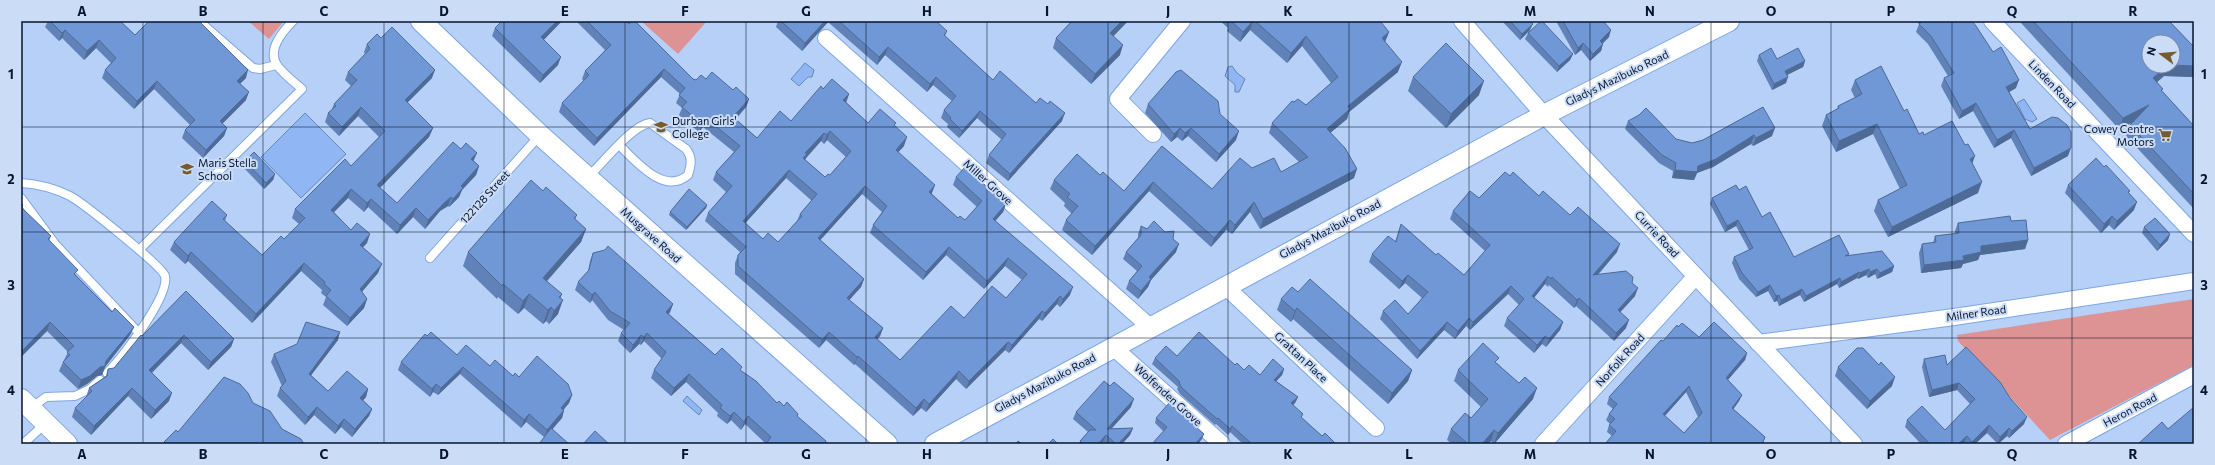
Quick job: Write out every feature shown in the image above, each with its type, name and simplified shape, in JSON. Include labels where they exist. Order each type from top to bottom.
[{"type":"street","name":"Musgrave Road","points":[[421,21],[540,136],[887,444]]},
{"type":"street","points":[[1153,134],[1118,99],[1182,21]]},
{"type":"street","name":"Currie Road","points":[[1462,21],[1544,115],[1854,444]]},
{"type":"street","name":"Gladys Mazibuko Road","points":[[936,444],[1225,286],[1544,115],[1729,21]]},
{"type":"street","name":"Linden Road","points":[[1992,21],[2194,234]]},
{"type":"street","name":"Miller Grove","points":[[826,38],[1150,327]]},
{"type":"street","name":"Norfolk Road","points":[[1543,444],[1696,276]]},
{"type":"street","name":"Milner Road","points":[[1758,343],[1954,317],[2194,281]]},
{"type":"street","name":"Grattan Place","points":[[1225,286],[1376,428]]},
{"type":"street","name":"Wolfenden Grove","points":[[1113,347],[1222,444]]},
{"type":"street","name":"Heron Road","points":[[2066,444],[2194,375]]},
{"type":"street","points":[[26,404],[67,444]]},
{"type":"lane","points":[[199,21],[253,68],[260,69],[276,65]]},
{"type":"lane","points":[[139,250],[302,89],[276,65],[275,51],[277,40],[293,21]]},
{"type":"lane","points":[[587,177],[619,145],[643,124],[650,123],[686,148],[692,161],[688,175],[676,182],[668,182],[659,179],[619,145]]},
{"type":"lane","name":"122128 Street","points":[[430,258],[540,136]]},
{"type":"lane","points":[[21,183],[42,185],[71,196],[139,250],[161,269],[165,276],[164,287],[139,332],[123,357],[107,374]]},
{"type":"lane","points":[[21,198],[55,244],[139,332]]},
{"type":"lane","points":[[26,404],[46,397],[75,396],[90,389],[100,380]]},
{"type":"lane","points":[[23,444],[46,423]]},
{"type":"shaded area","points":[[248,21],[284,21],[269,39]]},
{"type":"shaded area","points":[[641,21],[707,21],[678,54]]},
{"type":"shaded area","points":[[2194,299],[2194,365],[2050,440],[1958,341],[1957,335]]},
{"type":"water","points":[[805,63],[814,70],[812,77],[808,77],[799,86],[791,79]]},
{"type":"water","points":[[1232,66],[1237,73],[1245,79],[1239,92],[1235,92],[1235,85],[1225,76],[1228,67]]},
{"type":"water","points":[[2024,99],[2037,119],[2032,122],[2025,119],[2017,103]]},
{"type":"water","points":[[305,113],[346,154],[301,198],[261,157]]},
{"type":"water","points":[[687,396],[702,410],[699,415],[683,401]]},
{"type":"building","points":[[50,21],[120,21],[135,35],[149,21],[199,21],[248,70],[237,81],[249,92],[220,121],[227,128],[206,150],[185,130],[195,120],[157,81],[137,101],[105,70],[116,58],[99,40],[87,51],[65,30],[62,33]]},
{"type":"building","points":[[502,21],[557,21],[541,37],[561,57],[543,75],[495,28]]},
{"type":"building","points":[[587,21],[627,21],[629,24],[631,21],[635,21],[693,79],[696,80],[701,75],[706,79],[712,72],[733,90],[736,87],[749,99],[733,117],[757,138],[780,111],[791,121],[821,86],[823,89],[832,79],[849,94],[843,100],[868,123],[880,109],[896,123],[894,125],[907,137],[896,150],[935,185],[929,192],[958,218],[960,216],[965,220],[982,201],[956,177],[965,167],[1006,204],[993,219],[1073,287],[1063,299],[1060,296],[1045,313],[1042,311],[1012,345],[1008,342],[969,381],[959,371],[929,404],[924,399],[916,408],[829,332],[822,340],[738,266],[738,255],[746,247],[708,213],[732,186],[716,172],[740,146],[706,118],[702,124],[682,107],[687,102],[679,95],[685,88],[664,69],[597,138],[562,103],[589,75],[585,71],[611,45]],"holes":[[[830,131],[851,151],[830,175],[828,174],[825,177],[803,158],[807,154],[805,153],[824,133],[827,135]],[[789,170],[817,194],[800,214],[802,216],[778,242],[768,233],[763,239],[743,221]],[[865,186],[887,206],[873,225],[926,272],[949,247],[987,281],[1008,258],[1027,274],[1006,298],[992,286],[964,318],[951,306],[900,360],[875,337],[883,328],[847,298],[864,279],[818,238]]]},
{"type":"building","points":[[781,21],[825,21],[805,43]]},
{"type":"building","points":[[839,21],[936,21],[947,31],[944,35],[993,80],[1000,71],[1036,103],[1040,98],[1048,104],[1050,101],[1065,113],[1010,174],[989,155],[1006,134],[980,111],[962,131],[950,119],[951,118],[944,110],[956,96],[936,77],[930,84],[888,47],[879,57]]},
{"type":"building","points":[[1072,21],[1122,21],[1110,33],[1123,45],[1095,74],[1056,38]]},
{"type":"building","points":[[1231,21],[1253,21],[1243,32]]},
{"type":"building","points":[[1255,21],[1380,21],[1389,32],[1382,38],[1402,62],[1348,106],[1350,109],[1327,129],[1345,148],[1357,169],[1263,219],[1254,202],[1235,225],[1230,220],[1214,238],[1153,182],[1095,246],[1066,220],[1078,206],[1067,197],[1070,194],[1054,180],[1077,154],[1100,175],[1103,172],[1124,191],[1162,146],[1212,189],[1240,158],[1252,168],[1274,158],[1281,172],[1308,157],[1272,123],[1292,101],[1294,102],[1298,99],[1306,105],[1338,77],[1306,36],[1291,53]]},
{"type":"building","points":[[1510,21],[1530,21],[1533,24],[1522,34]]},
{"type":"building","points":[[1541,21],[1573,54],[1559,66],[1528,33]]},
{"type":"building","points":[[1563,21],[1603,21],[1611,30],[1600,41],[1603,44],[1593,54],[1583,43],[1578,48]]},
{"type":"building","points":[[1923,21],[1972,21],[1993,52],[2001,47],[2019,80],[2006,87],[2030,129],[2052,117],[2058,118],[2067,125],[2071,132],[2071,148],[2034,168],[2014,130],[1997,140],[1976,103],[1962,111],[1944,78],[1954,73],[1931,36],[1919,24]]},
{"type":"building","points":[[2033,21],[2169,21],[2194,47],[2194,66],[2181,65],[2181,34],[2141,34],[2141,74],[2158,74],[2153,78],[2163,89],[2161,90],[2194,126],[2194,194],[2130,125],[2149,105],[2123,118]]},
{"type":"building","points":[[392,27],[435,70],[405,100],[433,128],[377,185],[397,203],[453,142],[461,149],[466,143],[477,153],[471,159],[479,166],[461,186],[463,188],[453,199],[451,197],[428,220],[416,208],[400,225],[371,199],[367,203],[351,189],[331,210],[351,230],[357,223],[370,234],[360,245],[382,264],[360,289],[367,299],[350,318],[326,296],[331,290],[324,284],[325,282],[304,263],[256,314],[191,252],[188,256],[174,242],[212,201],[227,215],[223,219],[262,255],[281,236],[284,239],[305,218],[295,209],[345,159],[351,166],[385,131],[361,107],[342,127],[328,113],[336,106],[334,104],[357,80],[348,72],[370,49],[367,44],[377,34],[381,38]]},
{"type":"building","points":[[1446,43],[1484,81],[1451,114],[1413,77]]},
{"type":"building","points":[[1771,48],[1777,59],[1798,48],[1805,61],[1785,71],[1788,77],[1774,84],[1759,55]]},
{"type":"building","points":[[1881,66],[1904,111],[1907,109],[1919,134],[1923,132],[1924,135],[1952,121],[1965,145],[1968,144],[1975,156],[1970,159],[1982,182],[1892,227],[1878,200],[1907,185],[1877,124],[1839,141],[1826,115],[1839,108],[1838,106],[1862,94],[1855,80]]},
{"type":"building","points":[[1181,70],[1218,101],[1220,114],[1239,131],[1219,154],[1191,128],[1185,133],[1180,128],[1174,134],[1148,104],[1176,72]]},
{"type":"building","points":[[1763,107],[1775,128],[1756,138],[1754,135],[1716,159],[1698,166],[1697,172],[1675,170],[1676,163],[1662,155],[1628,121],[1639,115],[1646,108],[1676,139],[1692,143],[1703,140]]},
{"type":"building","points":[[254,152],[275,174],[266,183],[245,161]]},
{"type":"building","points":[[2096,158],[2104,167],[2106,165],[2130,191],[2128,192],[2137,202],[2117,221],[2112,216],[2104,224],[2068,185]]},
{"type":"building","points":[[1505,172],[1510,176],[1513,172],[1539,196],[1543,191],[1570,215],[1578,207],[1620,244],[1593,275],[1626,271],[1633,277],[1632,283],[1638,288],[1618,310],[1629,320],[1616,333],[1579,298],[1577,300],[1552,277],[1551,279],[1548,276],[1532,296],[1563,322],[1549,339],[1545,336],[1537,345],[1507,318],[1524,299],[1511,286],[1473,322],[1469,318],[1458,331],[1447,322],[1420,351],[1383,311],[1395,300],[1408,314],[1428,292],[1408,275],[1402,281],[1372,254],[1388,236],[1396,242],[1401,224],[1436,255],[1438,253],[1464,275],[1490,245],[1453,211],[1470,191],[1479,198]]},
{"type":"building","points":[[531,180],[543,191],[546,187],[577,215],[574,218],[586,229],[543,278],[562,294],[559,297],[563,300],[554,311],[551,307],[548,310],[529,294],[523,301],[503,284],[502,286],[468,252]]},
{"type":"building","points":[[1736,185],[1739,190],[1746,186],[1762,217],[1770,212],[1794,257],[1839,235],[1849,254],[1845,256],[1882,251],[1894,266],[1880,273],[1877,269],[1870,272],[1869,269],[1860,273],[1859,272],[1841,282],[1840,278],[1806,296],[1802,289],[1781,300],[1779,295],[1776,296],[1770,285],[1758,292],[1742,273],[1734,257],[1753,248],[1738,220],[1727,226],[1712,198]]},
{"type":"building","points":[[689,189],[707,205],[687,227],[670,212]]},
{"type":"building","points":[[21,207],[51,236],[48,239],[78,270],[74,274],[112,312],[115,308],[134,327],[106,361],[105,366],[100,367],[90,376],[81,380],[63,362],[70,355],[67,352],[74,346],[50,322],[21,352]]},
{"type":"building","points":[[2010,216],[2011,221],[2026,220],[2028,240],[1981,246],[1981,252],[1963,256],[1964,260],[1924,265],[1922,244],[1936,242],[1935,236],[1959,233],[1958,223]]},
{"type":"building","points":[[2155,218],[2170,234],[2160,245],[2144,227]]},
{"type":"building","points":[[1154,221],[1165,232],[1174,231],[1173,239],[1179,244],[1149,277],[1151,279],[1141,291],[1129,281],[1142,266],[1126,252],[1141,235],[1141,226],[1147,229]]},
{"type":"building","points":[[608,246],[673,304],[666,312],[715,355],[722,348],[742,367],[740,370],[756,381],[777,403],[779,401],[784,406],[787,402],[798,414],[797,416],[826,441],[826,444],[766,444],[771,437],[748,416],[744,422],[734,412],[730,416],[720,408],[722,405],[689,374],[674,388],[654,370],[666,352],[647,333],[644,337],[641,335],[633,345],[621,333],[630,323],[610,311],[595,292],[592,295],[578,282],[589,270],[593,253],[605,250]]},
{"type":"building","points":[[1310,279],[1412,370],[1392,393],[1297,308],[1295,311],[1281,299],[1292,287],[1298,292]]},
{"type":"building","points":[[186,291],[234,339],[211,362],[184,335],[149,370],[172,393],[155,410],[132,388],[94,426],[75,408],[92,391],[89,388],[107,376],[108,369],[114,368],[141,335],[142,336]]},
{"type":"building","points":[[306,322],[340,332],[309,374],[328,391],[347,371],[368,389],[360,398],[372,409],[355,429],[344,419],[338,426],[317,407],[308,417],[280,388],[286,381],[274,354],[297,344]]},
{"type":"building","points":[[1714,322],[1747,353],[1726,378],[1742,395],[1732,408],[1765,437],[1762,444],[1605,444],[1616,431],[1609,425],[1615,419],[1609,414],[1617,404],[1609,397],[1661,340],[1663,341],[1677,325],[1678,327],[1682,323],[1699,337]],"holes":[[[1689,386],[1702,413],[1684,433],[1663,414]]]},
{"type":"building","points":[[431,332],[457,355],[466,345],[490,366],[495,360],[513,376],[515,373],[519,377],[537,356],[568,384],[572,395],[561,408],[564,410],[547,430],[529,414],[524,420],[463,367],[441,388],[436,384],[432,389],[401,362],[425,334],[427,336]]},
{"type":"building","points":[[1199,332],[1235,365],[1237,363],[1244,370],[1249,365],[1260,375],[1273,359],[1284,369],[1274,380],[1298,397],[1291,403],[1303,414],[1301,417],[1322,436],[1325,433],[1336,444],[1252,444],[1232,426],[1230,429],[1218,418],[1217,419],[1182,388],[1179,383],[1180,382],[1155,358],[1166,346],[1177,356]]},
{"type":"building","points":[[1483,343],[1499,358],[1495,362],[1519,383],[1525,377],[1537,388],[1498,433],[1494,430],[1482,444],[1468,444],[1451,429],[1465,413],[1471,418],[1488,399],[1458,370]]},
{"type":"building","points":[[1966,347],[2000,382],[2010,398],[2027,417],[2012,431],[2009,428],[2000,437],[1989,425],[1972,442],[1967,436],[1958,444],[1930,444],[1907,420],[1922,406],[1945,430],[1975,399],[1959,383],[1932,390],[1924,359],[1945,355],[1947,365]]},
{"type":"building","points":[[1857,348],[1863,348],[1879,365],[1881,362],[1895,377],[1870,401],[1838,367]]},
{"type":"building","points":[[224,377],[240,384],[248,393],[253,403],[270,411],[282,429],[301,439],[304,444],[166,444],[164,442],[176,430],[178,432]]},
{"type":"building","points":[[1104,381],[1110,386],[1114,382],[1134,399],[1107,429],[1133,428],[1118,444],[1106,435],[1098,444],[1083,444],[1080,441],[1090,430],[1096,430],[1076,412]]},
{"type":"building","points":[[1169,403],[1204,434],[1195,444],[1152,444],[1167,427],[1156,418]]},
{"type":"building","points":[[2194,407],[2194,444],[2138,444],[2162,422],[2168,429]]},
{"type":"building","points":[[551,428],[569,444],[539,444]]},
{"type":"building","points":[[595,431],[609,444],[583,444]]},
{"type":"building","points":[[1053,439],[1058,444],[1048,444]]},
{"type":"place","name":"Durban Girls' College","points":[[661,127]]},
{"type":"place","name":"Cowey Centre Motors","points":[[2165,135]]},
{"type":"place","name":"Maris Stella School","points":[[187,169]]}]
